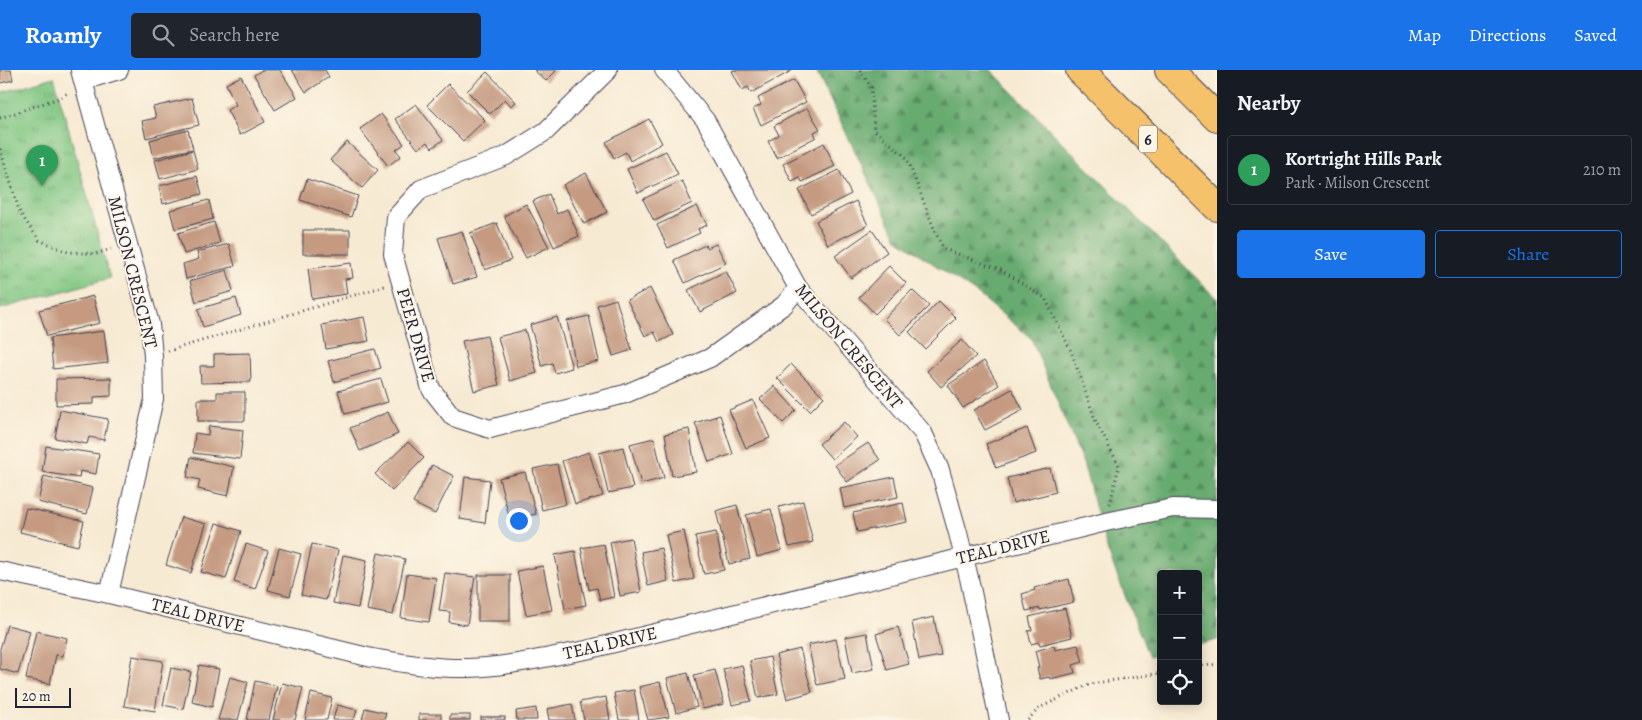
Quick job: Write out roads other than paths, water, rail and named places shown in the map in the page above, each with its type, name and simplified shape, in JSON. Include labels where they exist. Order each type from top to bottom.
[{"type":"highway","name":"6","points":[[1080,70],[1217,207]]},
{"type":"highway","points":[[1169,70],[1217,118]]},
{"type":"street","points":[[81,75],[119,70]]},
{"type":"street","name":"PEER DRIVE","points":[[608,70],[546,131],[506,156],[421,189],[396,217],[392,254],[431,389],[453,418],[490,429],[625,394],[710,358],[784,305],[798,288]]},
{"type":"street","name":"MILSON CRESCENT","points":[[664,70],[706,121],[798,288],[923,433],[940,470],[964,556],[999,720]]},
{"type":"street","name":"MILSON CRESCENT","points":[[81,75],[150,324],[153,356],[154,399],[109,594]]},
{"type":"street","name":"TEAL DRIVE","points":[[0,571],[109,594],[372,658],[414,665],[468,668],[520,663],[586,650],[1106,522],[1172,508],[1217,509]]},
{"type":"place","name":"Kortright Hills Park","points":[[42,186]]}]
